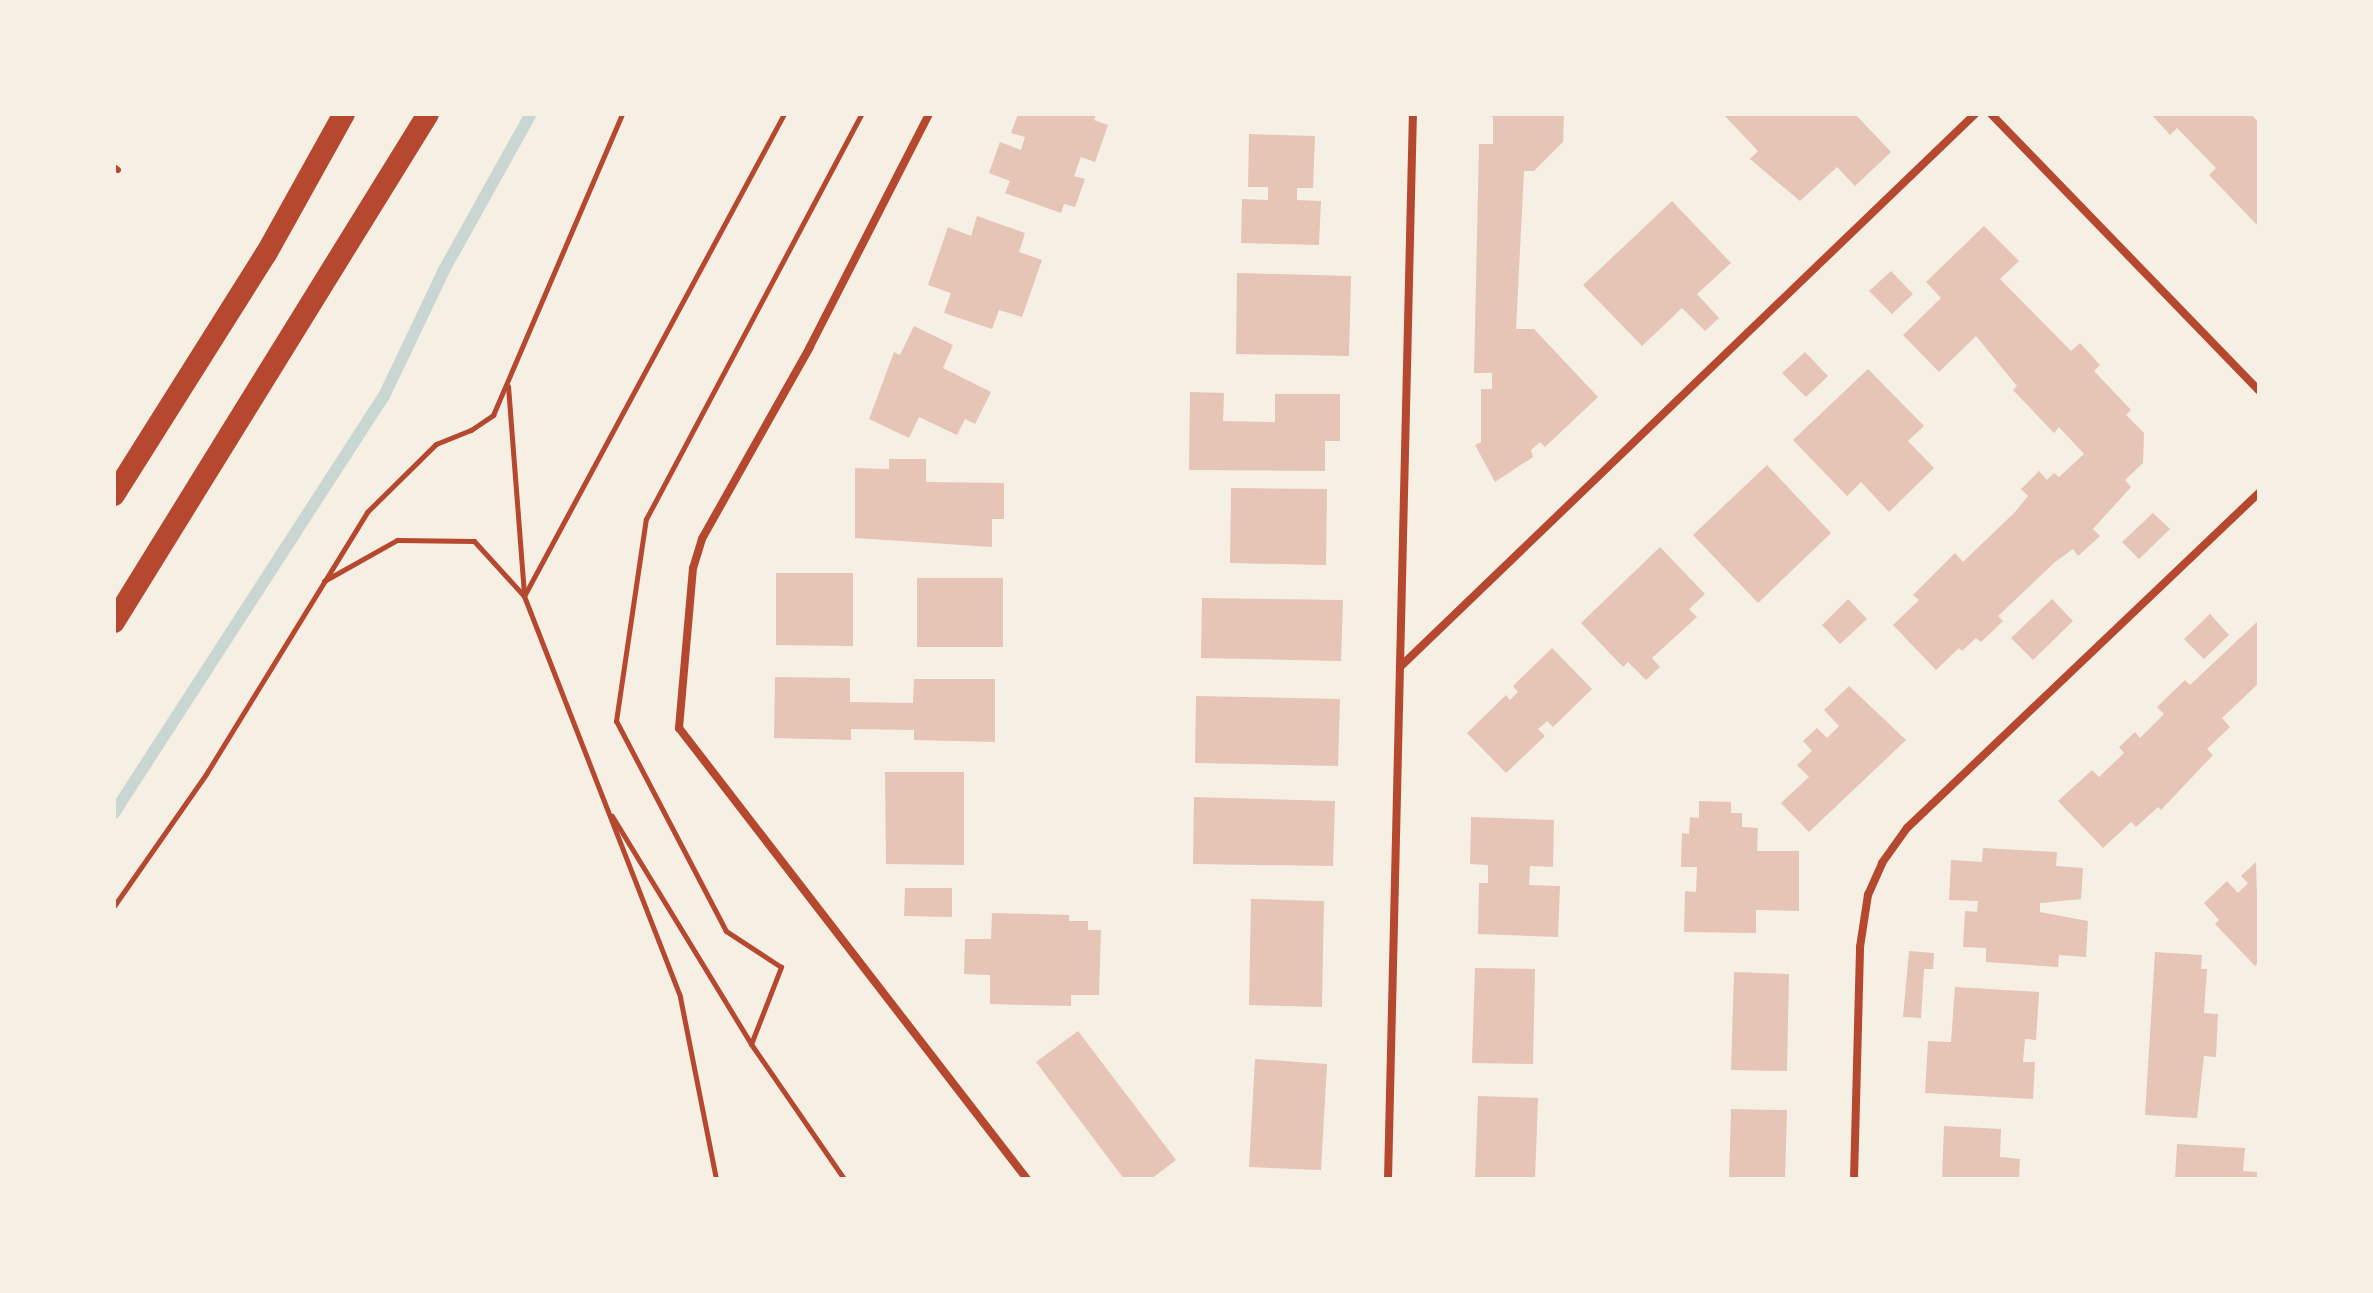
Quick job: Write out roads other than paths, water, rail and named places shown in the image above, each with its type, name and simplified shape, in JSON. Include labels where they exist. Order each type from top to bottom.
[{"type":"highway","points":[[114,495],[266,254],[344,114]]},
{"type":"highway","points":[[114,622],[428,114]]},
{"type":"street","points":[[929,114],[810,347],[702,539],[693,568],[679,728],[1027,1179]]},
{"type":"street","points":[[1388,1179],[1413,114]]},
{"type":"street","points":[[1400,667],[1975,114]]},
{"type":"street","points":[[1991,114],[2259,391]]},
{"type":"street","points":[[1854,1179],[1860,947],[1868,895],[1882,863],[1907,828],[2259,493]]},
{"type":"waterway","points":[[114,813],[384,396],[444,270],[531,114]]}]
